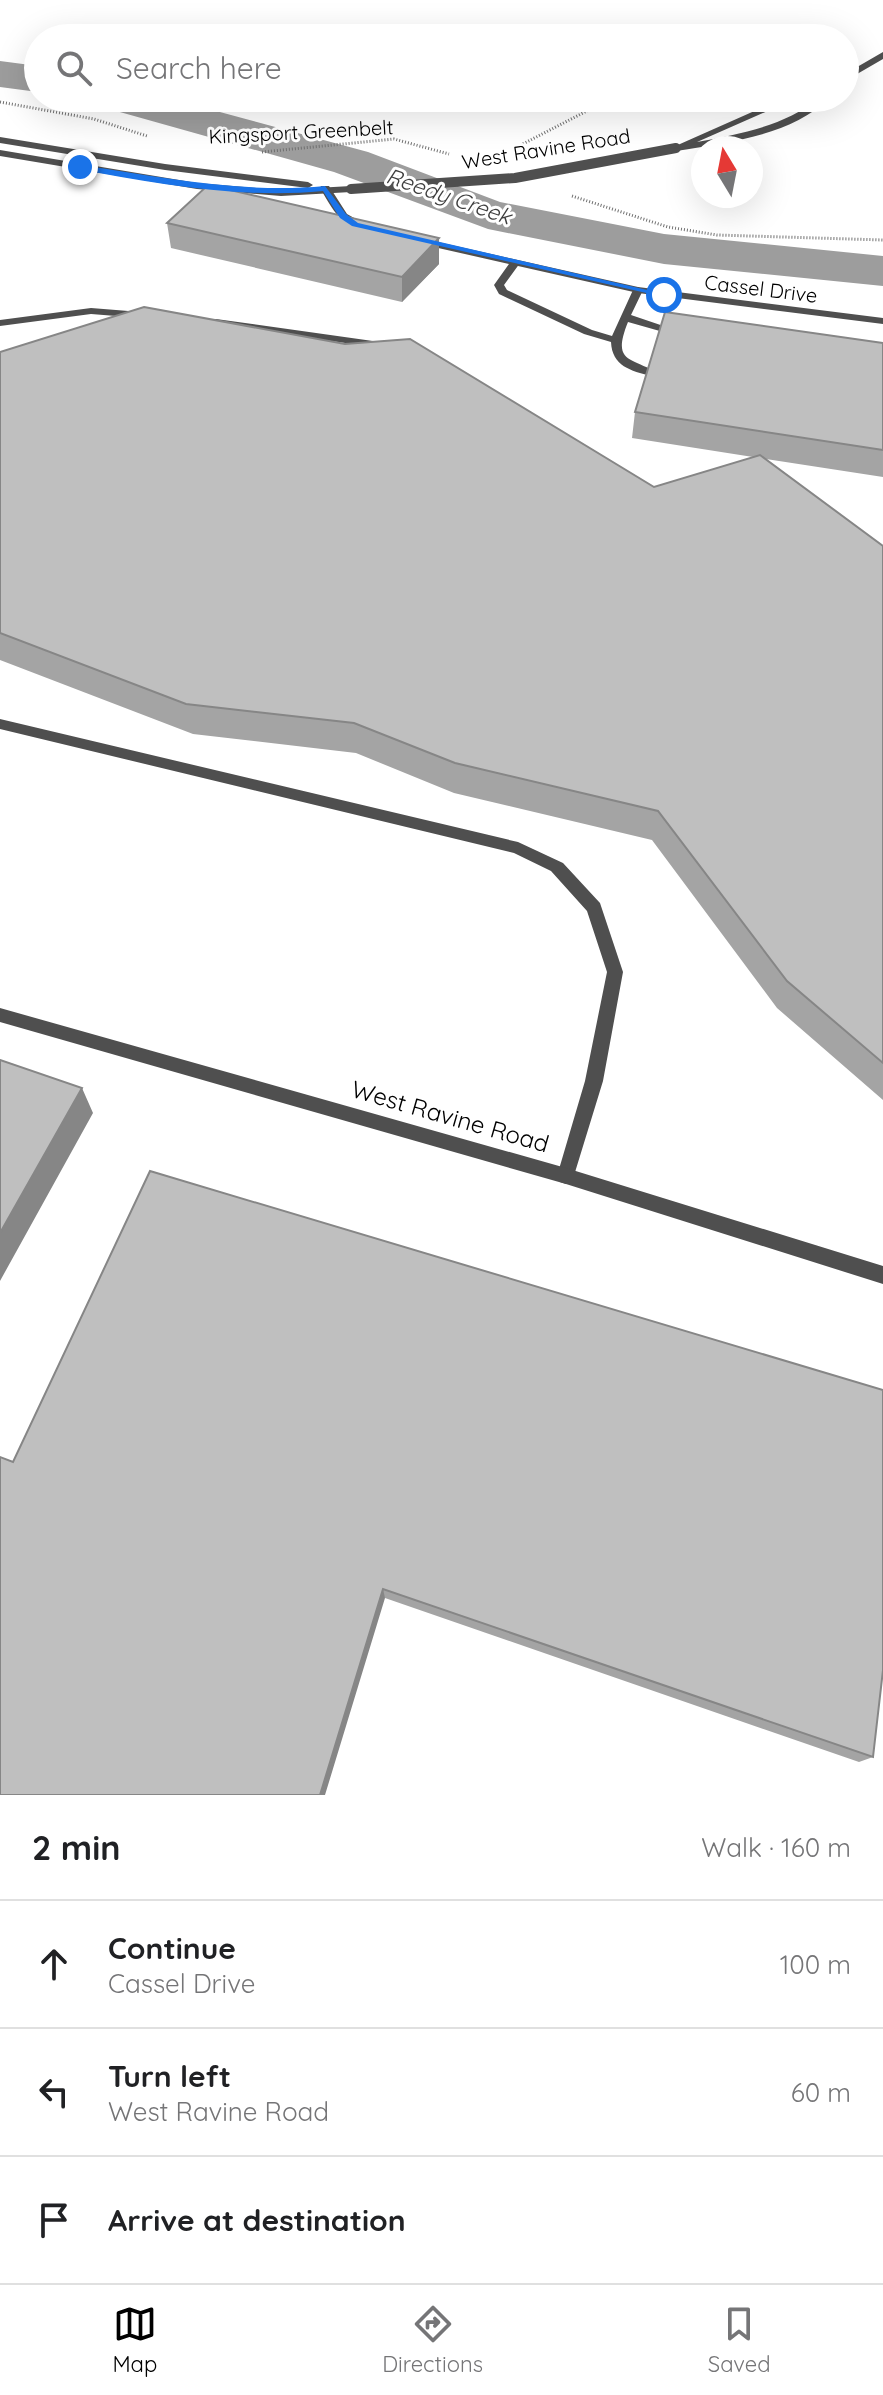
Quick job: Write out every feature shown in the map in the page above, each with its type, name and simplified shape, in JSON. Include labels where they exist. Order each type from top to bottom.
[{"type":"street","points":[[859,70],[883,55]]},
{"type":"street","name":"West Ravine Road","points":[[676,148],[757,112]]},
{"type":"street","name":"West Ravine Road","points":[[0,153],[197,186],[281,193],[325,188],[482,184],[558,174],[748,134],[802,112]]},
{"type":"street","name":"West Ravine Road","points":[[0,140],[177,169],[284,180],[325,188]]},
{"type":"street","points":[[325,188],[343,216],[376,230]]},
{"type":"street","name":"Cassel Drive","points":[[407,238],[638,290],[883,321]]},
{"type":"street","points":[[515,263],[499,285],[503,292],[588,332],[615,340]]},
{"type":"street","points":[[638,290],[615,340],[616,352],[624,364],[651,373]]},
{"type":"street","points":[[0,323],[91,311],[153,317]]},
{"type":"street","points":[[625,317],[666,332],[697,336]]},
{"type":"street","points":[[199,321],[277,329],[396,350]]},
{"type":"street","points":[[0,724],[418,824],[531,854],[557,867],[594,908],[615,972],[594,1081],[566,1176]]},
{"type":"street","name":"West Ravine Road","points":[[0,1015],[566,1176],[883,1275]]},
{"type":"path","points":[[0,102],[24,106]]},
{"type":"path","points":[[55,112],[94,119],[160,141]]},
{"type":"path","points":[[512,149],[585,112]]},
{"type":"path","name":"Kingsport Greenbelt","points":[[262,152],[343,143],[408,141],[459,158]]},
{"type":"path","points":[[569,196],[668,227],[717,235],[883,240]]},
{"type":"building","points":[[208,185],[439,238],[402,277],[167,223]]},
{"type":"building","points":[[144,307],[345,344],[410,339],[654,487],[760,455],[883,546],[883,1063],[787,981],[658,811],[455,763],[354,723],[186,704],[0,633],[0,352]]},
{"type":"building","points":[[665,312],[883,343],[883,450],[635,412]]},
{"type":"building","points":[[0,1060],[82,1088],[0,1233]]},
{"type":"building","points":[[150,1171],[883,1390],[883,1670],[873,1757],[383,1589],[320,1795],[0,1795],[0,1457],[13,1462]]},
{"type":"waterway","name":"Reedy Creek","points":[[0,74],[24,77]]},
{"type":"waterway","name":"Reedy Creek","points":[[169,112],[351,162],[488,214],[664,249],[883,271]]},
{"type":"route","points":[[80,167],[226,189],[281,193],[325,188],[343,216],[355,224],[613,286],[664,295]]}]
